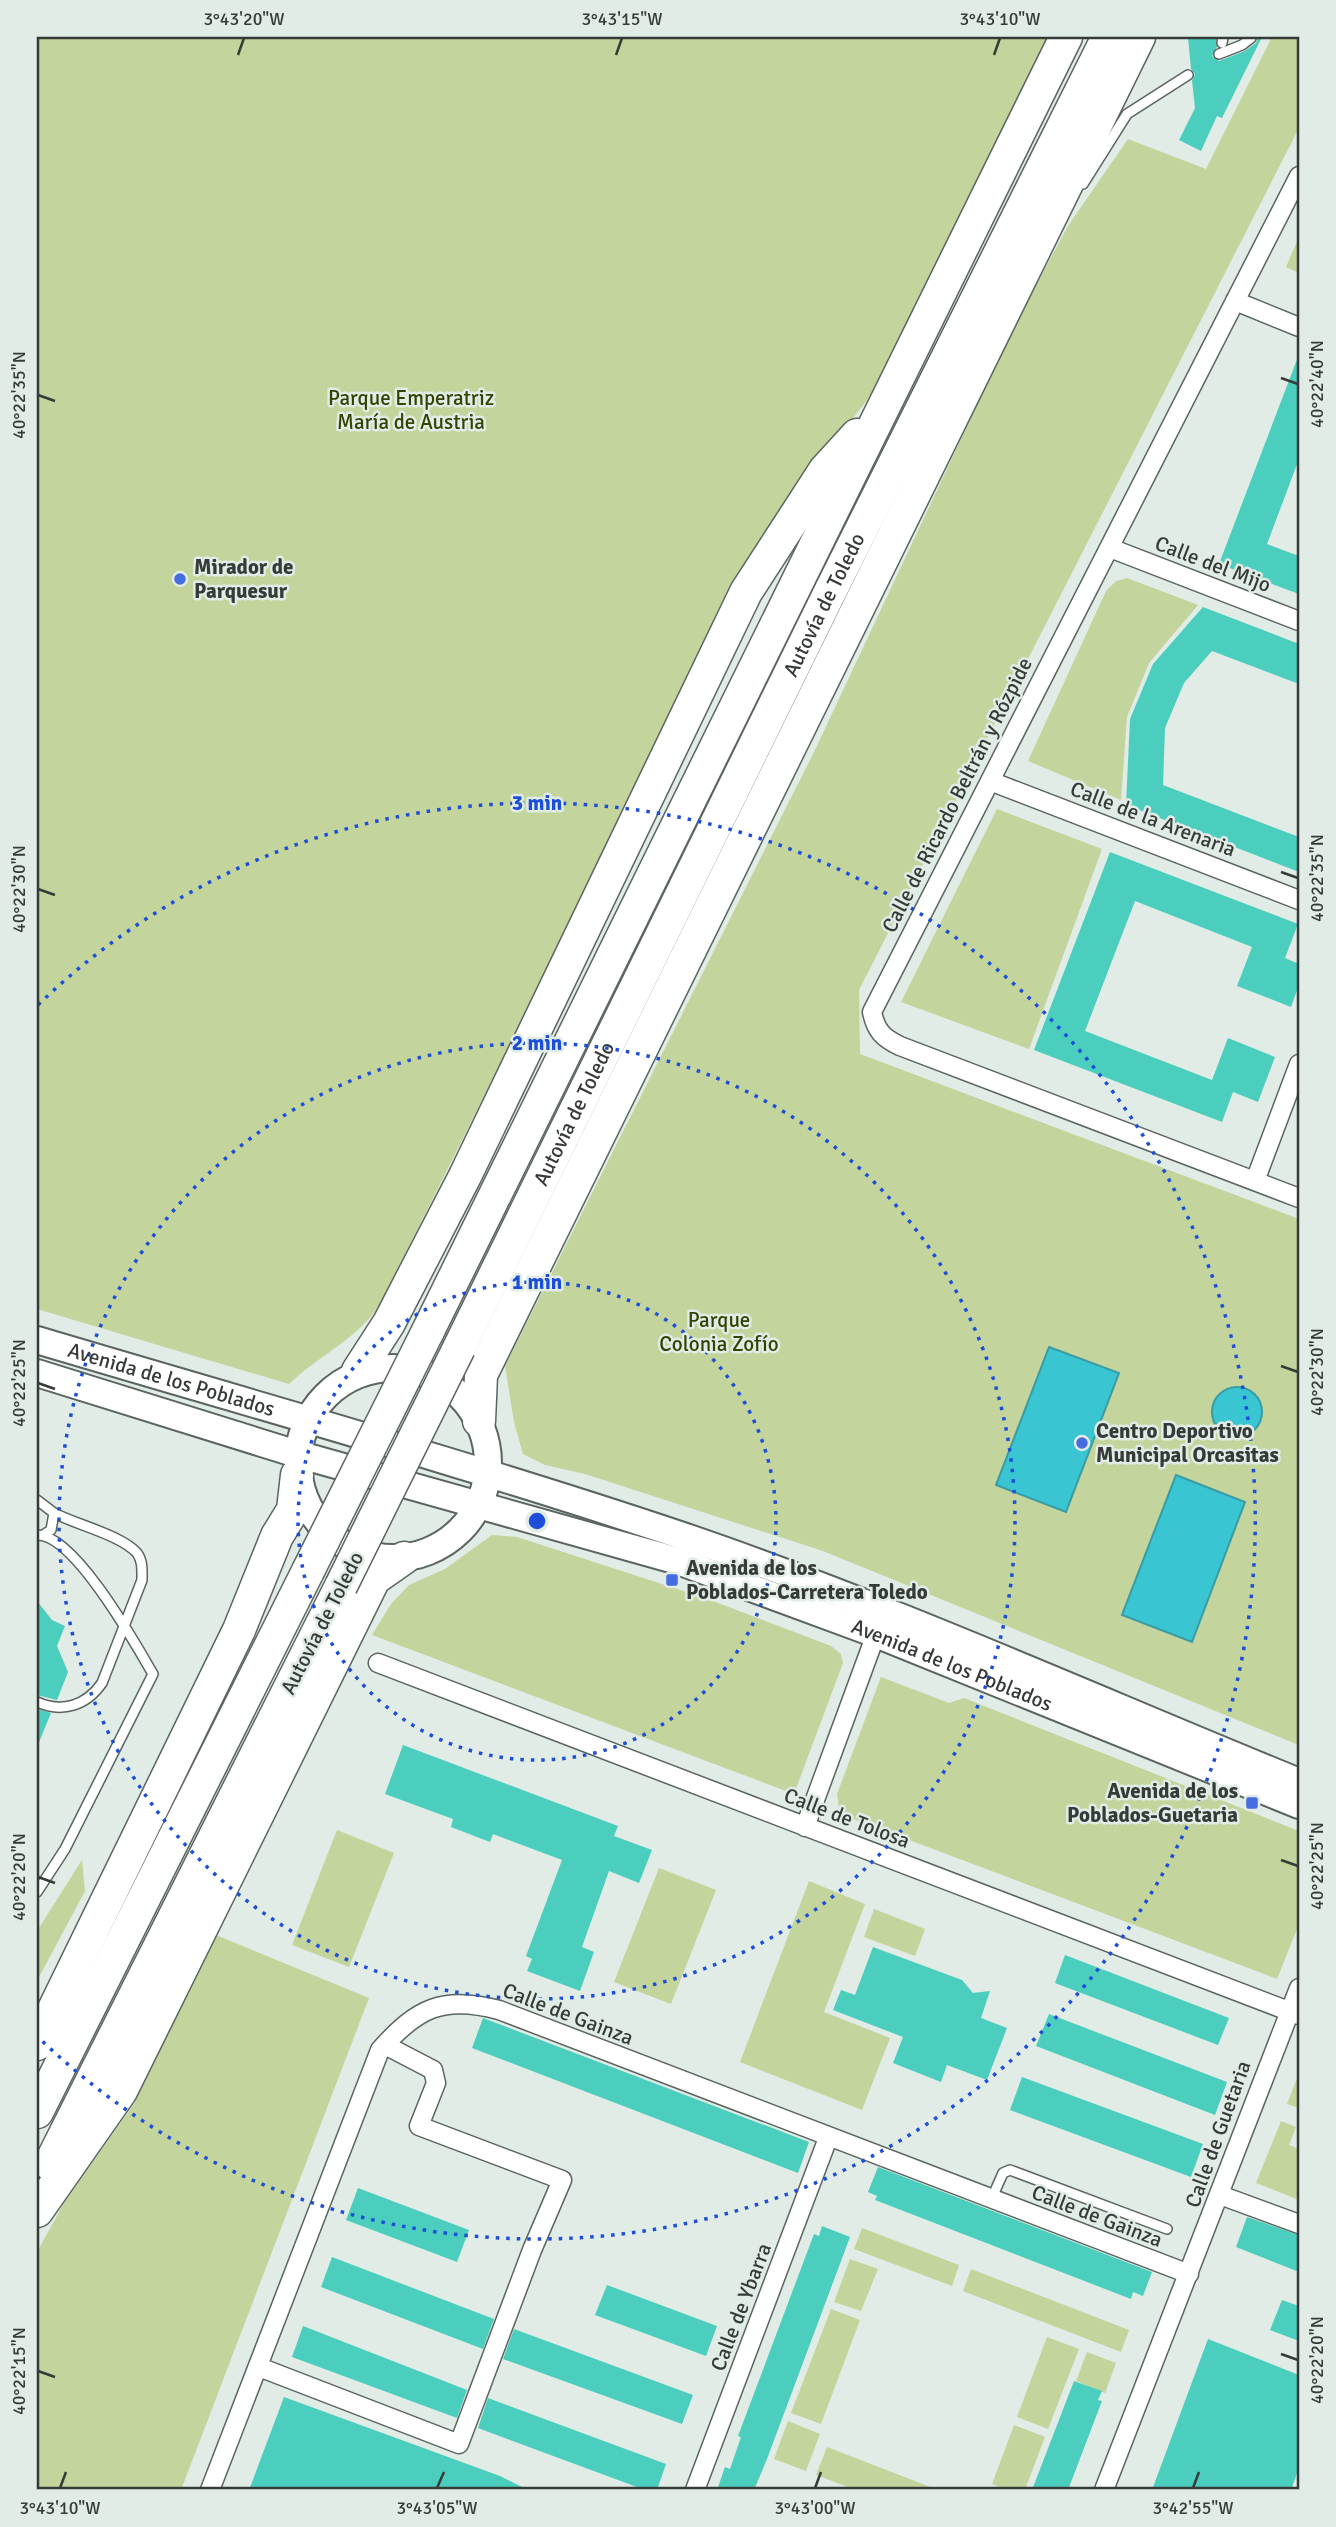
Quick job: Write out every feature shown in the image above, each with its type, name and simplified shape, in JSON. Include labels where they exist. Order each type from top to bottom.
[{"type":"highway","name":"Autovía de Toledo","points":[[37,2112],[428,1331],[1066,37]]},
{"type":"highway","name":"Autovía de Toledo","points":[[37,2191],[341,1586],[834,583],[1108,37]]},
{"type":"highway","points":[[479,1421],[481,1375],[1022,280],[1139,37]]},
{"type":"highway","points":[[358,1371],[389,1323],[465,1176],[747,592],[825,470],[882,408]]},
{"type":"highway","points":[[37,2044],[44,2024],[239,1630],[277,1536],[293,1510],[297,1465]]},
{"type":"highway","points":[[37,2211],[121,2091],[374,1579],[404,1558]]},
{"type":"main road","name":"Avenida de los Poblados","points":[[37,1340],[488,1472],[744,1559],[1299,1782]]},
{"type":"main road","points":[[397,1367],[438,1378],[455,1390],[479,1421],[487,1446],[488,1472],[480,1504],[455,1536],[431,1550],[404,1558],[379,1558],[355,1551],[326,1531],[307,1507],[297,1465],[307,1420],[335,1385],[358,1371],[397,1367]]},
{"type":"main road","name":"Avenida de los Poblados","points":[[37,1373],[297,1465],[480,1504],[678,1561],[876,1634],[1299,1805]]},
{"type":"street","name":"Calle de Ricardo Beltrán y Rózpide","points":[[1299,176],[872,1012],[875,1027],[884,1038],[900,1046],[1299,1198]]},
{"type":"street","points":[[1235,301],[1299,327]]},
{"type":"street","name":"Calle del Mijo","points":[[1110,548],[1299,621]]},
{"type":"street","name":"Calle de la Arenaria","points":[[990,781],[1299,900]]},
{"type":"street","points":[[1255,1181],[1299,1064]]},
{"type":"street","points":[[805,1827],[876,1634]]},
{"type":"street","name":"Calle de Tolosa","points":[[378,1663],[1295,2014]]},
{"type":"street","name":"Calle de Guetaria","points":[[1104,2490],[1295,2014],[1299,1989]]},
{"type":"street","name":"Calle de Gainza","points":[[210,2490],[380,2050],[408,2020],[431,2008],[451,2003],[476,2004],[1189,2274]]},
{"type":"street","points":[[259,2367],[459,2444],[532,2250],[562,2180],[419,2126],[436,2083],[433,2070],[385,2045]]},
{"type":"street","name":"Calle de Ybarra","points":[[695,2490],[828,2138]]},
{"type":"street","points":[[1220,2196],[1299,2224]]},
{"type":"lane","points":[[1219,54],[1242,45],[1251,38]]},
{"type":"lane","points":[[1078,192],[1128,114],[1188,75]]},
{"type":"lane","points":[[1022,280],[1064,214]]},
{"type":"lane","points":[[37,1500],[54,1513],[121,1542],[137,1554],[143,1566],[142,1580],[102,1683],[92,1698],[53,1709],[37,1702]]},
{"type":"lane","points":[[40,1535],[51,1530],[54,1513]]},
{"type":"lane","points":[[37,1892],[65,1849],[153,1674],[124,1624],[65,1547],[40,1535]]},
{"type":"lane","points":[[991,2200],[1003,2173],[1010,2170],[1167,2229]]},
{"type":"green space","name":"Parque Emperatriz María de Austria","points":[[37,37],[1052,37],[868,399],[800,486],[743,578],[380,1304],[361,1327],[289,1384],[37,1309]]},
{"type":"green space","name":"Parque Colonia Zofío","points":[[1272,37],[1299,37],[1299,128],[859,990],[860,1054],[1299,1219],[1299,1745],[823,1551],[585,1474],[545,1465],[523,1454],[514,1422],[505,1366],[815,750],[1015,324],[1068,226],[1128,139],[1206,169]]},
{"type":"green space","points":[[1299,237],[1299,273],[1286,267]]},
{"type":"green space","points":[[1127,578],[1198,605],[1149,663],[1127,717],[1121,800],[1028,761],[1106,591],[1116,581]]},
{"type":"green space","points":[[997,809],[1102,849],[1029,1049],[901,1002]]},
{"type":"green space","points":[[492,1535],[517,1537],[705,1598],[831,1646],[841,1654],[843,1663],[794,1794],[372,1635],[391,1604],[409,1585],[445,1569]]},
{"type":"green space","points":[[881,1677],[949,1703],[964,1698],[1299,1831],[1299,1924],[1277,1979],[851,1818],[839,1808],[837,1794]]},
{"type":"green space","points":[[337,1830],[394,1853],[349,1967],[292,1945]]},
{"type":"green space","points":[[82,1860],[85,1891],[37,1981],[37,1931]]},
{"type":"green space","points":[[659,1868],[716,1890],[671,2004],[614,1982]]},
{"type":"green space","points":[[809,1881],[865,1904],[824,2012],[890,2038],[862,2110],[740,2062]]},
{"type":"green space","points":[[874,1909],[925,1929],[915,1956],[864,1937]]},
{"type":"green space","points":[[216,1935],[369,1998],[181,2490],[37,2490],[37,2252],[64,2203],[134,2104]]},
{"type":"green space","points":[[1299,2073],[1299,2108],[1287,2104]]},
{"type":"green space","points":[[1281,2121],[1296,2127],[1289,2145],[1299,2149],[1299,2200],[1256,2183]]},
{"type":"green space","points":[[862,2228],[959,2265],[952,2286],[854,2249]]},
{"type":"green space","points":[[850,2259],[878,2269],[861,2311],[834,2302]]},
{"type":"green space","points":[[971,2269],[1129,2330],[1121,2352],[963,2291]]},
{"type":"green space","points":[[831,2309],[860,2320],[821,2424],[791,2413]]},
{"type":"green space","points":[[1047,2337],[1079,2349],[1048,2429],[1017,2417]]},
{"type":"green space","points":[[1087,2352],[1116,2363],[1105,2393],[1076,2381]]},
{"type":"green space","points":[[788,2421],[820,2434],[806,2471],[774,2459]]},
{"type":"green space","points":[[1014,2425],[1045,2437],[1026,2487],[1033,2490],[1008,2490],[992,2484]]},
{"type":"green space","points":[[827,2447],[938,2490],[856,2490],[816,2475]]},
{"type":"water","points":[[1049,1347],[1119,1373],[1066,1512],[996,1485]]},
{"type":"water","points":[[1237,1387],[1254,1395],[1262,1412],[1254,1429],[1237,1437],[1220,1429],[1212,1412],[1220,1395]]},
{"type":"water","points":[[1176,1475],[1245,1502],[1192,1642],[1122,1615]]},
{"type":"building","points":[[1188,37],[1216,37],[1217,47],[1212,56],[1219,61],[1245,51],[1256,43],[1258,37],[1262,37],[1222,118],[1217,116],[1201,151],[1179,140],[1195,108],[1192,80],[1195,74],[1191,69]]},
{"type":"building","points":[[1298,357],[1299,459],[1267,544],[1299,556],[1299,594],[1219,564]]},
{"type":"building","points":[[1203,607],[1299,644],[1299,684],[1212,651],[1184,683],[1165,728],[1163,785],[1299,837],[1299,872],[1126,805],[1130,719],[1153,664]]},
{"type":"building","points":[[1110,852],[1298,924],[1285,958],[1299,964],[1299,985],[1291,1007],[1237,986],[1252,947],[1135,901],[1085,1031],[1212,1080],[1228,1038],[1275,1057],[1258,1102],[1233,1092],[1222,1122],[1034,1050]]},
{"type":"building","points":[[37,1601],[52,1620],[65,1626],[57,1646],[68,1672],[57,1700],[37,1695]]},
{"type":"building","points":[[37,1709],[51,1713],[37,1747]]},
{"type":"building","points":[[403,1745],[618,1826],[614,1836],[652,1850],[639,1883],[609,1871],[582,1947],[594,1952],[580,1991],[527,1971],[532,1959],[526,1956],[562,1860],[493,1834],[490,1842],[451,1827],[453,1819],[385,1794]]},
{"type":"building","points":[[873,1947],[962,1980],[973,1993],[990,1991],[981,2018],[1007,2028],[987,2080],[947,2065],[941,2082],[893,2063],[903,2037],[833,2010],[841,1990],[855,1995]]},
{"type":"building","points":[[1065,1955],[1229,2018],[1218,2045],[1055,1983]]},
{"type":"building","points":[[1049,2014],[1227,2082],[1215,2115],[1036,2046]]},
{"type":"building","points":[[483,2018],[809,2142],[798,2173],[472,2048]]},
{"type":"building","points":[[1022,2077],[1203,2144],[1191,2177],[1010,2110]]},
{"type":"building","points":[[878,2167],[1152,2272],[1143,2296],[1133,2292],[1131,2299],[875,2200],[877,2196],[868,2192]]},
{"type":"building","points":[[358,2188],[469,2230],[457,2262],[346,2220]]},
{"type":"building","points":[[1247,2217],[1299,2235],[1299,2272],[1236,2247]]},
{"type":"building","points":[[822,2226],[850,2237],[767,2459],[754,2490],[717,2490],[725,2467],[730,2469],[741,2437],[738,2436],[814,2234],[819,2236]]},
{"type":"building","points":[[332,2257],[494,2319],[483,2349],[321,2287]]},
{"type":"building","points":[[607,2285],[717,2326],[706,2356],[595,2315]]},
{"type":"building","points":[[1282,2300],[1299,2306],[1299,2341],[1270,2330]]},
{"type":"building","points":[[303,2326],[467,2390],[457,2418],[292,2357]]},
{"type":"building","points":[[514,2329],[693,2395],[682,2424],[503,2359]]},
{"type":"building","points":[[1208,2339],[1299,2375],[1299,2468],[1291,2490],[1152,2490]]},
{"type":"building","points":[[1074,2381],[1102,2391],[1098,2400],[1102,2401],[1068,2490],[1032,2490]]},
{"type":"building","points":[[284,2397],[500,2476],[528,2490],[249,2490]]},
{"type":"building","points":[[488,2398],[666,2464],[657,2490],[645,2490],[478,2428]]},
{"type":"place","name":"Mirador de Parquesur","points":[[180,579]]},
{"type":"place","name":"Centro Deportivo Municipal Orcasitas","points":[[1082,1443]]},
{"type":"place","name":"Avenida de los Poblados-Carretera Toledo","points":[[672,1580]]},
{"type":"place","name":"Avenida de los Poblados-Guetaria","points":[[1252,1803]]}]
